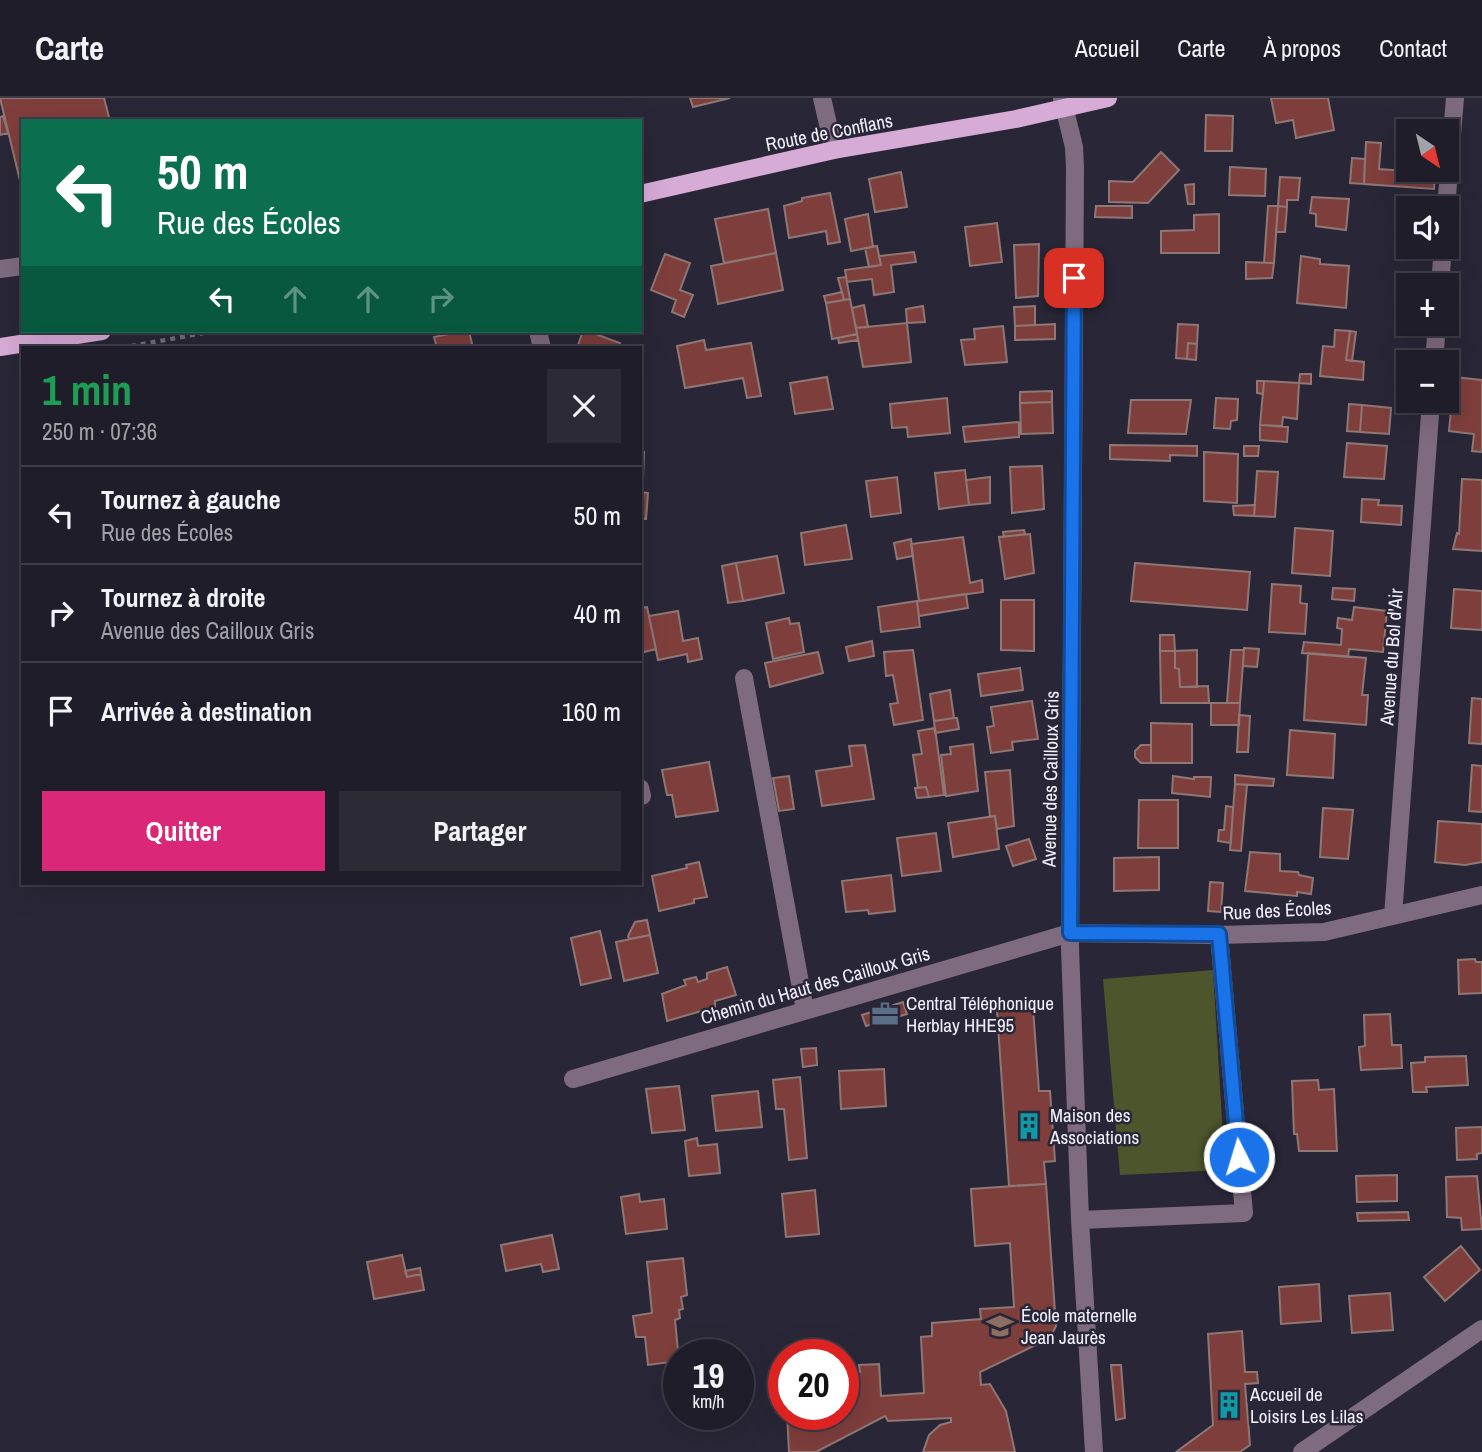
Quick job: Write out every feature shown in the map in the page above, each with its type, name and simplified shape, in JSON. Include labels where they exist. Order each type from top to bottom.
[{"type":"main road","name":"Route de Conflans","points":[[642,194],[834,150],[1016,119],[1063,103],[1108,98]]},
{"type":"main road","points":[[0,347],[86,333]]},
{"type":"street","points":[[822,98],[834,150]]},
{"type":"street","points":[[1447,196],[1455,98]]},
{"type":"street","name":"Avenue des Cailloux Gris","points":[[1063,103],[1074,147],[1075,167],[1070,933],[1080,1220],[1094,1452]]},
{"type":"street","points":[[0,269],[21,266]]},
{"type":"street","name":"Avenue du Bol d'Air","points":[[1394,916],[1430,413]]},
{"type":"street","points":[[744,678],[805,1010]]},
{"type":"street","name":"Rue des Écoles","points":[[1070,933],[1324,932],[1482,895]]},
{"type":"street","name":"Chemin du Haut des Cailloux Gris","points":[[573,1079],[1070,933]]},
{"type":"street","points":[[1080,1220],[1244,1213],[1219,934]]},
{"type":"street","points":[[1302,1452],[1482,1329]]},
{"type":"path","points":[[132,346],[204,333]]},
{"type":"green space","points":[[1213,970],[1225,1170],[1120,1175],[1103,979]]},
{"type":"building","points":[[0,98],[104,98],[109,119],[21,119],[21,185]]},
{"type":"building","points":[[690,98],[730,98],[693,107]]},
{"type":"building","points":[[1271,98],[1328,98],[1334,130],[1296,138],[1293,120],[1276,123]]},
{"type":"building","points":[[1206,115],[1233,116],[1232,151],[1205,151]]},
{"type":"building","points":[[3,116],[8,133],[0,135],[0,117]]},
{"type":"building","points":[[1366,142],[1381,143],[1379,169],[1396,170],[1396,182],[1434,182],[1434,189],[1364,184]]},
{"type":"building","points":[[1161,152],[1179,170],[1148,203],[1109,202],[1109,181],[1133,182]]},
{"type":"building","points":[[1352,158],[1365,159],[1364,184],[1350,183]]},
{"type":"building","points":[[1230,167],[1266,169],[1265,196],[1229,195]]},
{"type":"building","points":[[901,172],[907,207],[875,212],[869,179]]},
{"type":"building","points":[[1280,177],[1300,178],[1298,200],[1287,200],[1287,207],[1278,206]]},
{"type":"building","points":[[1194,184],[1194,204],[1188,204],[1185,185]]},
{"type":"building","points":[[830,193],[840,242],[828,244],[826,231],[789,238],[784,206],[802,201],[802,198]]},
{"type":"building","points":[[1312,197],[1349,199],[1346,230],[1316,226],[1316,214],[1310,213]]},
{"type":"building","points":[[1096,206],[1132,206],[1132,218],[1095,217]]},
{"type":"building","points":[[1268,206],[1278,206],[1274,263],[1264,263]]},
{"type":"building","points":[[1278,206],[1287,207],[1285,232],[1276,232]]},
{"type":"building","points":[[768,209],[776,253],[724,263],[715,219]]},
{"type":"building","points":[[868,214],[873,247],[851,251],[845,219]]},
{"type":"building","points":[[1219,214],[1219,253],[1161,253],[1161,231],[1194,230],[1194,215]]},
{"type":"building","points":[[997,223],[1002,262],[970,266],[965,227]]},
{"type":"building","points":[[1039,244],[1038,296],[1016,298],[1014,245]]},
{"type":"building","points":[[877,246],[881,265],[869,267],[865,248]]},
{"type":"building","points":[[914,252],[916,262],[891,265],[894,292],[874,295],[872,279],[847,282],[845,270],[881,265],[879,256]]},
{"type":"building","points":[[776,253],[783,290],[718,304],[711,266]]},
{"type":"building","points":[[665,254],[690,263],[680,290],[693,295],[684,317],[672,312],[676,300],[651,290]]},
{"type":"building","points":[[1301,256],[1320,259],[1320,264],[1349,266],[1346,308],[1297,303]]},
{"type":"building","points":[[1246,262],[1274,263],[1272,278],[1246,279]]},
{"type":"building","points":[[846,277],[850,299],[844,300],[838,278]]},
{"type":"building","points":[[842,292],[844,300],[826,303],[824,296]]},
{"type":"building","points":[[850,299],[857,334],[832,339],[826,303]]},
{"type":"building","points":[[864,305],[868,327],[856,328],[852,308]]},
{"type":"building","points":[[923,306],[925,322],[907,323],[906,309]]},
{"type":"building","points":[[1035,306],[1035,325],[1015,326],[1014,307]]},
{"type":"building","points":[[907,323],[911,362],[863,367],[856,328]]},
{"type":"building","points":[[1055,324],[1055,339],[1015,340],[1015,326]]},
{"type":"building","points":[[1178,324],[1198,325],[1197,344],[1188,343],[1187,359],[1176,358]]},
{"type":"building","points":[[1003,326],[1007,362],[965,365],[961,340],[975,339],[974,329]]},
{"type":"building","points":[[1335,330],[1350,331],[1346,360],[1364,362],[1363,380],[1320,376],[1323,346],[1334,347]]},
{"type":"building","points":[[1350,331],[1356,332],[1352,361],[1346,360]]},
{"type":"building","points":[[469,333],[473,346],[436,346],[434,337]]},
{"type":"building","points":[[582,333],[593,333],[620,343],[619,346],[578,346]]},
{"type":"building","points":[[857,334],[858,340],[839,343],[838,338]]},
{"type":"building","points":[[704,340],[706,350],[751,343],[761,396],[747,398],[743,378],[685,388],[677,346]]},
{"type":"building","points":[[1188,343],[1197,344],[1196,360],[1187,359]]},
{"type":"building","points":[[1300,374],[1311,374],[1311,384],[1299,383]]},
{"type":"building","points":[[827,377],[833,409],[795,414],[790,383]]},
{"type":"building","points":[[1459,378],[1482,380],[1482,452],[1472,451],[1474,434],[1449,431],[1451,413],[1459,413]]},
{"type":"building","points":[[1257,381],[1264,381],[1263,394],[1257,393]]},
{"type":"building","points":[[1264,381],[1299,383],[1297,419],[1283,417],[1282,426],[1260,425]]},
{"type":"building","points":[[1052,391],[1052,402],[1020,403],[1020,392]]},
{"type":"building","points":[[947,398],[950,433],[908,437],[907,427],[892,428],[890,404]]},
{"type":"building","points":[[1216,398],[1238,399],[1237,420],[1231,421],[1230,429],[1214,428]]},
{"type":"building","points":[[1131,400],[1191,400],[1186,434],[1128,433]]},
{"type":"building","points":[[1052,402],[1053,433],[1021,434],[1020,403]]},
{"type":"building","points":[[1349,404],[1362,405],[1360,432],[1347,431]]},
{"type":"building","points":[[1362,405],[1391,408],[1389,434],[1360,432]]},
{"type":"building","points":[[1019,422],[1019,437],[965,442],[963,427]]},
{"type":"building","points":[[1260,425],[1288,427],[1287,442],[1260,440]]},
{"type":"building","points":[[1347,443],[1387,446],[1384,479],[1344,477]]},
{"type":"building","points":[[1110,445],[1197,446],[1197,456],[1170,455],[1170,461],[1110,459]]},
{"type":"building","points":[[1244,446],[1259,446],[1258,456],[1244,456]]},
{"type":"building","points":[[642,452],[644,452],[643,479]]},
{"type":"building","points":[[1204,452],[1238,454],[1237,503],[1204,501]]},
{"type":"building","points":[[1042,466],[1044,509],[1012,513],[1010,467]]},
{"type":"building","points":[[965,470],[969,505],[939,509],[935,473]]},
{"type":"building","points":[[1257,471],[1278,472],[1275,517],[1254,516]]},
{"type":"building","points":[[897,477],[901,513],[871,517],[866,481]]},
{"type":"building","points":[[990,477],[990,503],[969,505],[966,480]]},
{"type":"building","points":[[1462,479],[1482,480],[1482,551],[1453,549],[1457,533],[1459,534]]},
{"type":"building","points":[[642,492],[648,493],[646,519],[642,518]]},
{"type":"building","points":[[1362,499],[1379,500],[1378,505],[1402,506],[1401,525],[1361,522]]},
{"type":"building","points":[[1255,505],[1254,516],[1234,515],[1233,506]]},
{"type":"building","points":[[846,525],[852,559],[805,565],[801,533]]},
{"type":"building","points":[[1295,528],[1333,531],[1330,576],[1292,573]]},
{"type":"building","points":[[1024,530],[1025,534],[1004,537],[1003,532]]},
{"type":"building","points":[[1030,534],[1034,573],[1005,579],[999,537]]},
{"type":"building","points":[[963,537],[970,583],[982,580],[983,592],[919,601],[911,544]]},
{"type":"building","points":[[911,539],[913,556],[897,559],[894,543]]},
{"type":"building","points":[[777,556],[784,593],[743,601],[736,563]]},
{"type":"building","points":[[736,563],[743,601],[728,603],[722,566]]},
{"type":"building","points":[[1135,563],[1250,572],[1247,610],[1131,601]]},
{"type":"building","points":[[1272,584],[1301,586],[1300,603],[1307,604],[1305,634],[1269,632]]},
{"type":"building","points":[[1333,588],[1355,589],[1354,601],[1332,599]]},
{"type":"building","points":[[1454,589],[1482,591],[1482,630],[1451,628]]},
{"type":"building","points":[[966,594],[968,608],[919,616],[917,601]]},
{"type":"building","points":[[1001,600],[1034,600],[1034,651],[1001,650]]},
{"type":"building","points":[[917,601],[920,627],[881,632],[878,607]]},
{"type":"building","points":[[647,607],[656,649],[642,652],[642,608]]},
{"type":"building","points":[[1354,607],[1387,611],[1383,652],[1349,649],[1348,657],[1302,653],[1304,642],[1341,645],[1342,629],[1337,628],[1338,618],[1352,620]]},
{"type":"building","points":[[678,611],[683,641],[698,638],[702,659],[688,662],[687,654],[658,660],[649,616]]},
{"type":"building","points":[[789,618],[790,624],[799,623],[804,652],[773,659],[766,623]]},
{"type":"building","points":[[1160,635],[1174,635],[1175,651],[1160,651]]},
{"type":"building","points":[[872,641],[874,656],[849,661],[846,647]]},
{"type":"building","points":[[1244,648],[1259,649],[1257,667],[1243,666]]},
{"type":"building","points":[[913,650],[923,720],[894,725],[890,704],[898,703],[893,675],[886,676],[884,652]]},
{"type":"building","points":[[1197,650],[1197,687],[1180,687],[1179,669],[1175,668],[1175,651]]},
{"type":"building","points":[[1231,650],[1244,650],[1240,703],[1227,703]]},
{"type":"building","points":[[1160,651],[1175,651],[1175,668],[1179,669],[1180,687],[1208,686],[1209,703],[1161,703]]},
{"type":"building","points":[[818,652],[823,673],[770,687],[765,663]]},
{"type":"building","points":[[1308,653],[1366,658],[1362,695],[1368,695],[1366,725],[1304,720]]},
{"type":"building","points":[[1020,668],[1023,690],[981,696],[978,674]]},
{"type":"building","points":[[950,690],[954,718],[934,721],[930,694]]},
{"type":"building","points":[[1472,698],[1482,699],[1482,744],[1469,743]]},
{"type":"building","points":[[1032,701],[1038,739],[1012,742],[1013,750],[991,753],[987,727],[994,726],[991,707]]},
{"type":"building","points":[[1211,703],[1240,703],[1239,725],[1211,725]]},
{"type":"building","points":[[1239,715],[1250,716],[1248,752],[1237,752]]},
{"type":"building","points":[[957,718],[959,729],[935,733],[934,721]]},
{"type":"building","points":[[1151,723],[1192,724],[1192,763],[1151,763]]},
{"type":"building","points":[[935,728],[944,795],[929,797],[926,787],[918,788],[913,755],[922,754],[918,731]]},
{"type":"building","points":[[1290,730],[1335,734],[1333,778],[1287,775]]},
{"type":"building","points":[[973,744],[978,791],[946,796],[941,755],[951,754],[950,747]]},
{"type":"building","points":[[865,745],[874,799],[822,806],[816,771],[852,766],[849,746]]},
{"type":"building","points":[[1141,745],[1151,745],[1151,763],[1141,763],[1135,757],[1135,751]]},
{"type":"building","points":[[709,762],[718,811],[676,817],[672,795],[667,795],[662,770]]},
{"type":"building","points":[[1472,765],[1482,766],[1482,812],[1469,811]]},
{"type":"building","points":[[1010,770],[1014,826],[997,829],[995,816],[990,817],[985,772]]},
{"type":"building","points":[[1235,775],[1274,779],[1273,786],[1235,784]]},
{"type":"building","points":[[789,776],[794,809],[779,811],[773,778]]},
{"type":"building","points":[[1173,776],[1194,779],[1211,777],[1210,797],[1172,793]]},
{"type":"building","points":[[1235,784],[1247,785],[1241,851],[1230,850]]},
{"type":"building","points":[[926,787],[929,797],[917,798],[915,788]]},
{"type":"building","points":[[1139,800],[1178,800],[1178,848],[1138,848]]},
{"type":"building","points":[[1226,806],[1233,807],[1231,843],[1218,841],[1219,830],[1224,830]]},
{"type":"building","points":[[1323,808],[1353,810],[1348,859],[1320,857]]},
{"type":"building","points":[[995,816],[999,849],[953,857],[948,823]]},
{"type":"building","points":[[1438,821],[1482,824],[1482,862],[1465,865],[1435,862]]},
{"type":"building","points":[[936,833],[941,871],[902,876],[897,838]]},
{"type":"building","points":[[1029,839],[1036,859],[1013,866],[1006,846]]},
{"type":"building","points":[[1250,852],[1280,854],[1280,871],[1298,872],[1299,875],[1313,878],[1311,894],[1297,892],[1297,896],[1245,891]]},
{"type":"building","points":[[1159,857],[1159,890],[1114,891],[1114,858]]},
{"type":"building","points":[[699,862],[707,897],[694,899],[694,903],[659,911],[652,876],[687,868],[686,865]]},
{"type":"building","points":[[891,875],[895,911],[869,914],[868,910],[846,912],[842,881]]},
{"type":"building","points":[[1210,882],[1223,883],[1221,912],[1208,911]]},
{"type":"building","points":[[647,920],[650,935],[629,939],[635,922]]},
{"type":"building","points":[[600,931],[611,978],[581,985],[571,938]]},
{"type":"building","points":[[650,935],[658,973],[624,981],[616,942]]},
{"type":"building","points":[[1475,959],[1476,962],[1482,962],[1482,993],[1459,994],[1458,960]]},
{"type":"building","points":[[727,967],[736,995],[715,1001],[715,1007],[667,1021],[662,994],[686,985],[684,980],[696,977],[698,982],[707,979],[707,973]]},
{"type":"building","name":"Central Téléphonique Herblay HHE95","points":[[903,1002],[907,1014],[866,1026],[862,1015]]},
{"type":"building","name":"Maison des Associations","points":[[1033,1008],[1039,1091],[1050,1091],[1055,1161],[1044,1162],[1046,1184],[1009,1186],[997,1011]]},
{"type":"building","points":[[1390,1014],[1392,1045],[1401,1045],[1402,1068],[1361,1070],[1359,1047],[1365,1046],[1364,1015]]},
{"type":"building","points":[[816,1048],[817,1065],[803,1067],[801,1049]]},
{"type":"building","points":[[1466,1056],[1468,1085],[1426,1087],[1427,1092],[1413,1092],[1411,1063],[1425,1062],[1425,1057]]},
{"type":"building","points":[[884,1069],[886,1106],[841,1109],[839,1071]]},
{"type":"building","points":[[800,1077],[807,1158],[789,1160],[784,1109],[776,1109],[773,1080]]},
{"type":"building","points":[[1318,1080],[1319,1090],[1334,1089],[1337,1151],[1299,1151],[1297,1134],[1294,1134],[1292,1081]]},
{"type":"building","points":[[679,1086],[685,1130],[652,1133],[646,1089]]},
{"type":"building","points":[[758,1091],[762,1127],[716,1131],[712,1096]]},
{"type":"building","points":[[1482,1127],[1482,1153],[1477,1154],[1477,1159],[1457,1160],[1456,1128]]},
{"type":"building","points":[[697,1138],[698,1146],[717,1144],[720,1173],[689,1176],[685,1141]]},
{"type":"building","points":[[1397,1175],[1397,1201],[1357,1202],[1356,1176]]},
{"type":"building","points":[[1477,1176],[1482,1229],[1462,1230],[1461,1218],[1447,1217],[1446,1177]]},
{"type":"building","points":[[1046,1184],[1056,1326],[1050,1338],[980,1372],[981,1385],[990,1384],[1006,1411],[1015,1452],[923,1452],[929,1435],[940,1425],[951,1422],[951,1418],[888,1421],[885,1416],[859,1430],[859,1365],[879,1364],[881,1396],[924,1393],[921,1337],[932,1336],[932,1323],[981,1319],[980,1309],[1014,1307],[1010,1243],[975,1246],[971,1189]]},
{"type":"building","points":[[815,1190],[819,1234],[786,1237],[782,1194]]},
{"type":"building","points":[[639,1194],[640,1202],[664,1199],[667,1229],[626,1234],[621,1197]]},
{"type":"building","points":[[1408,1212],[1409,1220],[1358,1221],[1357,1213]]},
{"type":"building","points":[[552,1235],[559,1269],[543,1272],[541,1264],[506,1271],[501,1245]]},
{"type":"building","points":[[1461,1246],[1480,1270],[1445,1301],[1424,1277]]},
{"type":"building","points":[[402,1255],[407,1277],[421,1274],[424,1290],[374,1299],[367,1262]]},
{"type":"building","points":[[683,1258],[687,1295],[681,1297],[683,1309],[679,1310],[680,1318],[675,1320],[677,1339],[663,1339],[663,1363],[648,1365],[645,1337],[636,1337],[633,1316],[652,1313],[647,1262]]},
{"type":"building","points":[[420,1268],[421,1274],[407,1277],[405,1271]]},
{"type":"building","points":[[1319,1284],[1321,1321],[1281,1324],[1279,1287]]},
{"type":"building","points":[[1390,1293],[1393,1330],[1352,1333],[1349,1296]]},
{"type":"building","name":"Accueil de Loisirs Les Lilas","points":[[1242,1331],[1245,1372],[1257,1372],[1258,1383],[1245,1384],[1250,1445],[1240,1452],[1176,1452],[1213,1425],[1208,1334]]},
{"type":"building","points":[[1111,1365],[1121,1365],[1125,1418],[1116,1420]]},
{"type":"building","points":[[788,1430],[858,1430],[816,1452],[789,1452]]},
{"type":"place","name":"Central Téléphonique Herblay HHE95","points":[[885,1014]]},
{"type":"place","name":"Maison des Associations","points":[[1029,1126]]},
{"type":"place","name":"École maternelle Jean Jaurès","points":[[1000,1326]]},
{"type":"place","name":"Accueil de Loisirs Les Lilas","points":[[1229,1405]]},
{"type":"route","points":[[1074,278],[1070,933],[1219,934],[1239,1157]]}]
